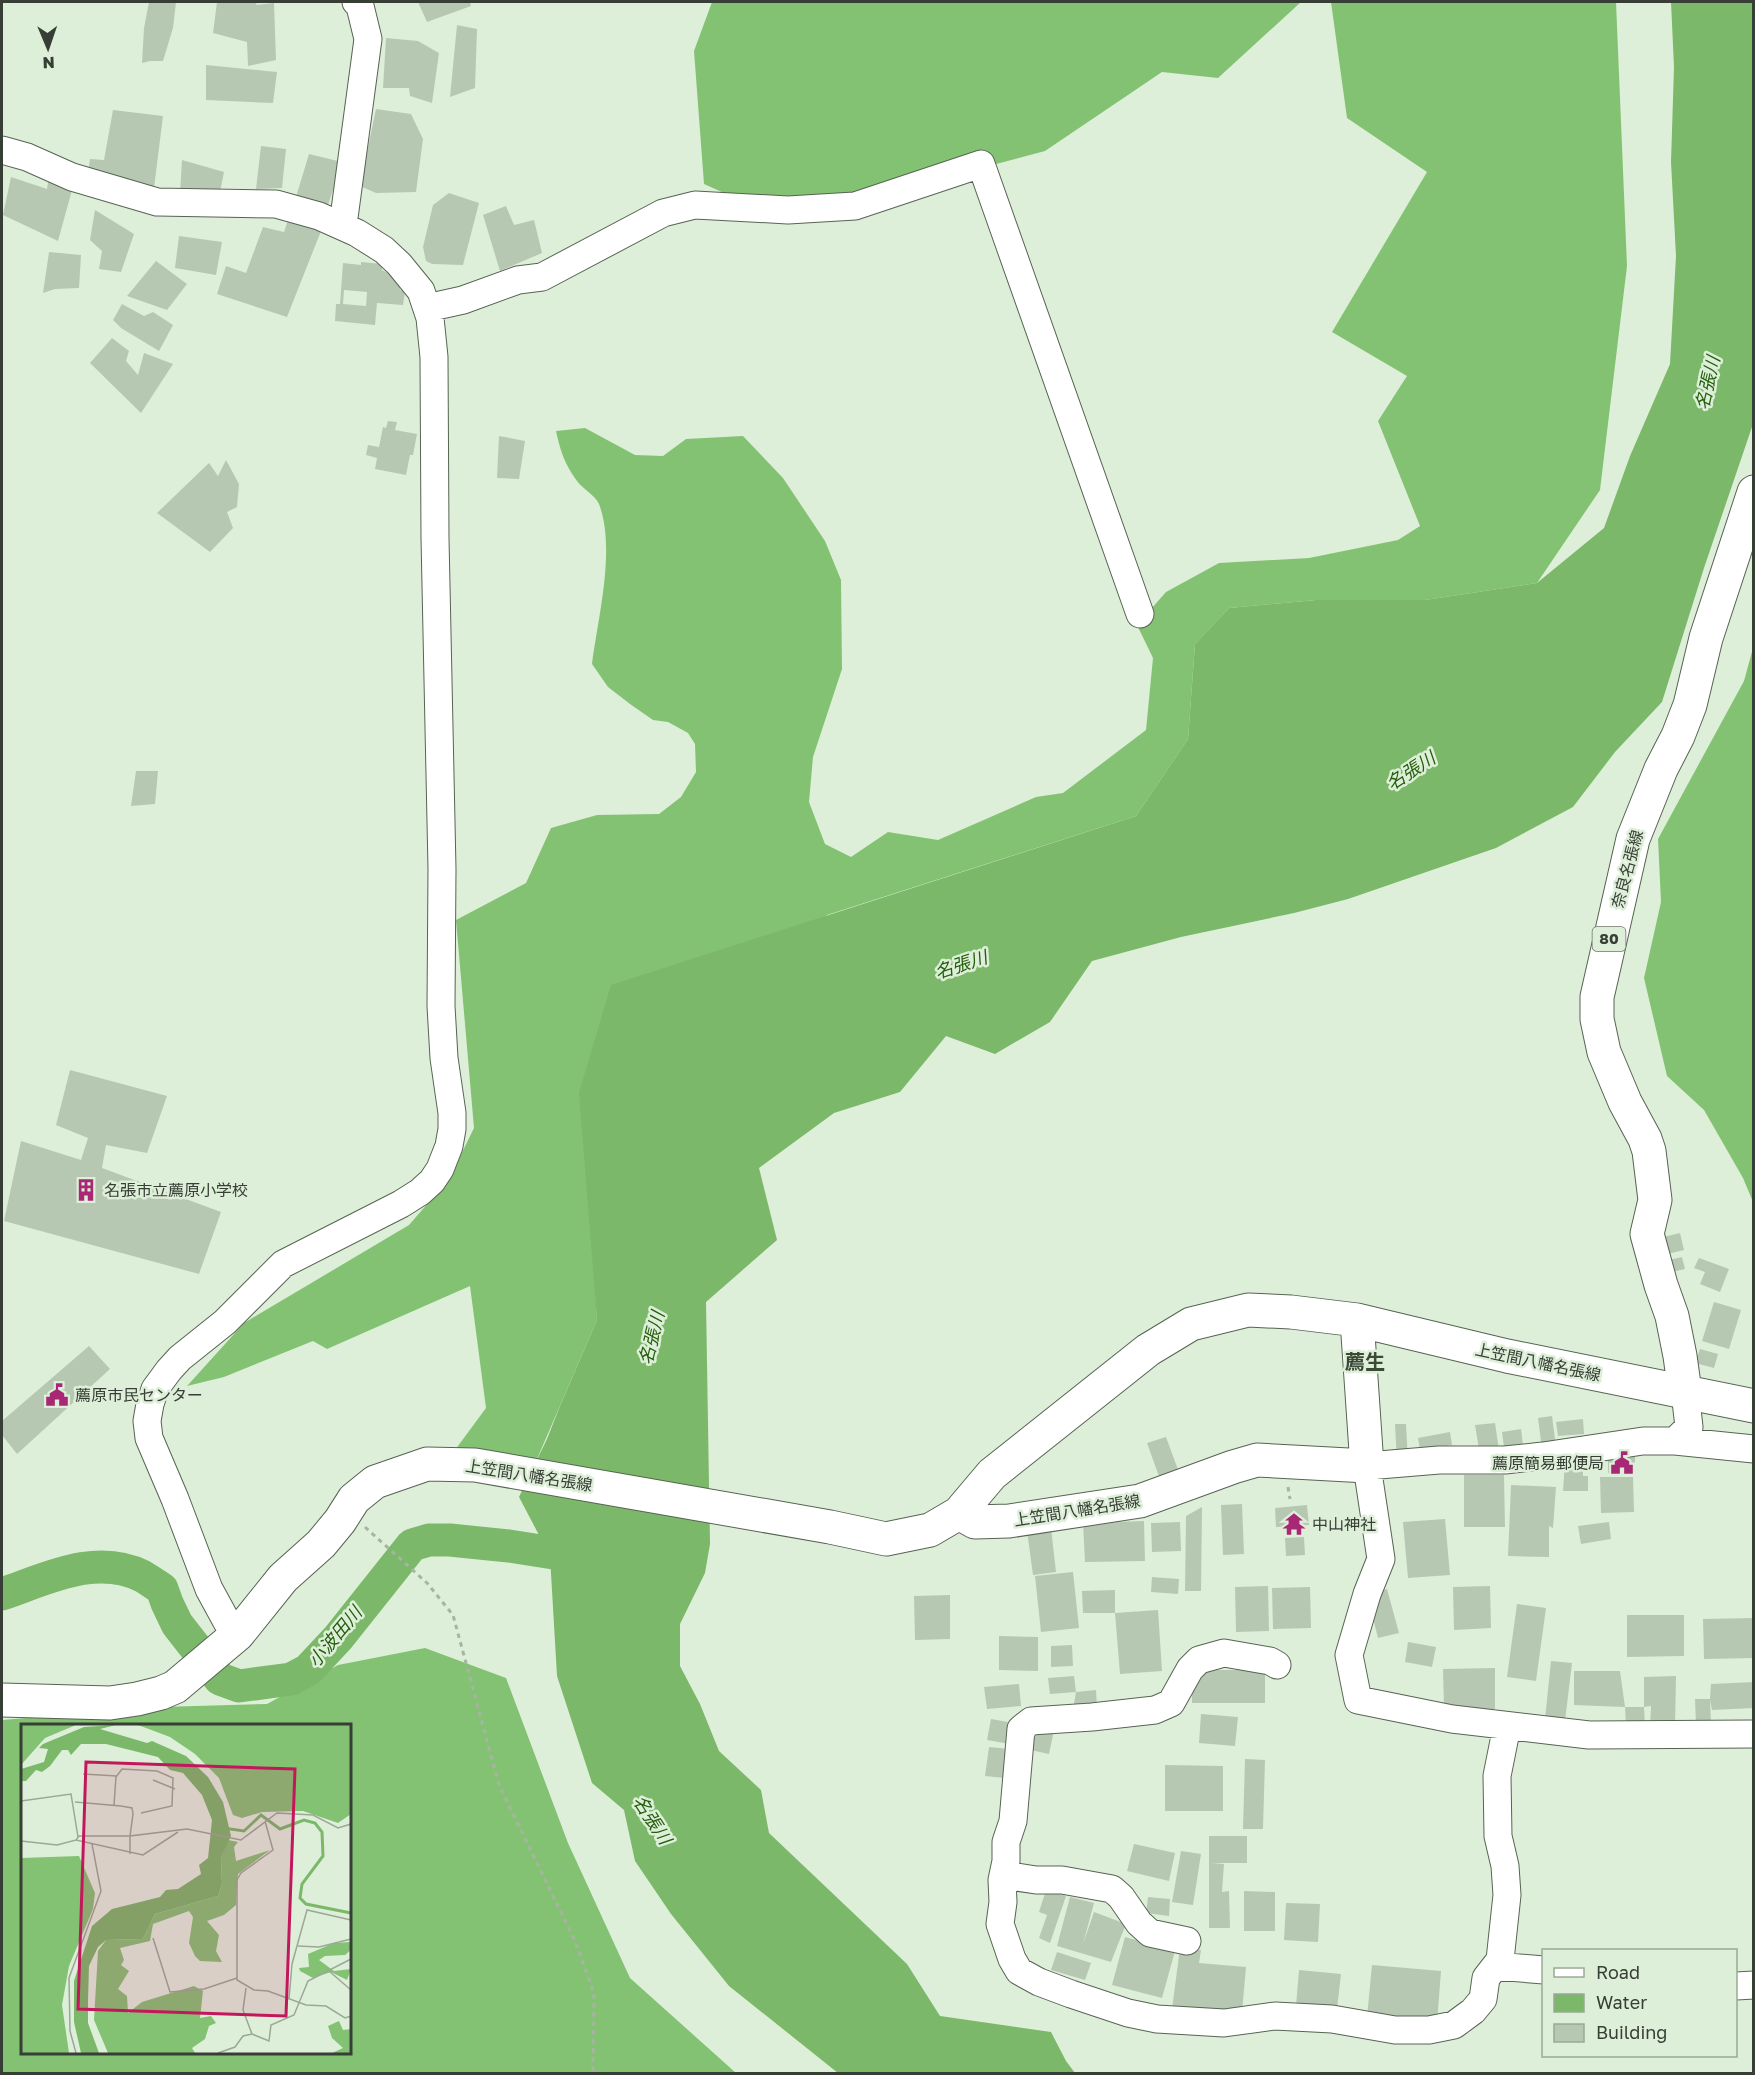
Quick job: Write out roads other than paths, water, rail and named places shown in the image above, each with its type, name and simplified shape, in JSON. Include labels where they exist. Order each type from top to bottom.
[{"type":"main road","name":"奈良名張線","points":[[1684,1392],[1672,1317],[1647,1234],[1655,1200],[1649,1151],[1604,1052],[1597,1019],[1597,997],[1633,839],[1690,705],[1706,639],[1754,492]]},
{"type":"main road","name":"上笠間八幡名張線","points":[[2,1700],[110,1702],[161,1693],[188,1678],[232,1640],[282,1578],[321,1544],[354,1499],[375,1482],[427,1464],[475,1465],[830,1527],[885,1539],[930,1530],[959,1512],[992,1474],[1148,1350],[1191,1324],[1248,1310],[1291,1312],[1357,1320],[1508,1356],[1684,1392]]},
{"type":"main road","points":[[1357,1320],[1367,1466]]},
{"type":"main road","points":[[1684,1392],[1754,1406]]},
{"type":"main road","name":"上笠間八幡名張線","points":[[959,1512],[975,1522],[1009,1521],[1140,1501],[1257,1460],[1367,1466]]},
{"type":"street","points":[[343,225],[368,39],[360,6],[356,2]]},
{"type":"street","points":[[2,150],[27,157],[72,177],[157,202],[276,204],[319,216],[343,225],[384,250],[421,291],[428,308],[434,357],[435,538],[442,869],[441,1006],[452,1129],[449,1146],[440,1169],[432,1181],[420,1192],[283,1264],[225,1322],[180,1358],[155,1389],[147,1421],[149,1438],[209,1589],[227,1622],[232,1640]]},
{"type":"street","points":[[428,308],[463,300],[518,280],[542,277],[663,213],[695,205],[788,210],[855,206],[981,164],[1140,614]]},
{"type":"street","points":[[1675,1441],[1689,1427],[1684,1392]]},
{"type":"street","points":[[1754,1449],[1675,1441],[1643,1441],[1514,1459],[1439,1460],[1367,1466],[1381,1558],[1367,1594],[1349,1655],[1358,1700],[1452,1719],[1589,1735],[1754,1734]]},
{"type":"street","points":[[1277,1665],[1270,1661],[1224,1653],[1199,1660],[1190,1669],[1171,1703],[1155,1710],[1031,1721],[1021,1729],[1013,1821],[1006,1842],[1000,1924],[1012,1959],[1019,1971],[1039,1982],[1071,1994],[1128,2013],[1157,2019],[1224,2023],[1275,2016],[1332,2019],[1395,2030],[1429,2030],[1454,2025],[1473,2011],[1483,1999],[1486,1978],[1500,1960],[1508,1895],[1505,1866],[1498,1836],[1497,1776],[1507,1726]]},
{"type":"street","points":[[1003,1875],[1036,1880],[1062,1880],[1112,1889],[1150,1933],[1187,1941]]},
{"type":"street","points":[[1496,1966],[1542,1970]]},
{"type":"street","points":[[1737,1986],[1754,1985]]},
{"type":"water","name":"名張川","points":[[1671,2],[1753,2],[1753,424],[1662,702],[1615,752],[1573,807],[1496,848],[1348,899],[1181,937],[1092,961],[1050,1022],[995,1054],[946,1036],[900,1092],[834,1113],[759,1168],[777,1240],[706,1302],[710,1544],[705,1573],[680,1624],[680,1666],[700,1704],[719,1751],[761,1790],[769,1833],[907,1964],[940,2016],[1051,2032],[1075,2073],[838,2073],[729,1986],[671,1914],[635,1861],[624,1810],[592,1783],[557,1676],[550,1556],[519,1497],[547,1439],[597,1320],[579,1093],[611,985],[1136,816],[1188,739],[1195,644],[1229,608],[1316,600],[1425,600],[1537,583],[1604,528],[1630,456],[1670,364],[1676,256],[1671,162],[1674,67]]},
{"type":"waterway","name":"小波田川","points":[[2,1594],[54,1576],[89,1568],[107,1567],[142,1576],[162,1589],[177,1624],[220,1679],[239,1686],[291,1679],[308,1670],[338,1638],[412,1545],[429,1540],[450,1540],[509,1546],[592,1559]]},
{"type":"place","name":"名張市立薦原小学校","points":[[86,1190]]},
{"type":"place","name":"薦原市民センター","points":[[57,1395]]},
{"type":"place","name":"薦原簡易郵便局","points":[[1622,1463]]},
{"type":"place","name":"中山神社","points":[[1294,1524]]},
{"type":"district","name":"薦生","points":[[1365,1362]]}]
